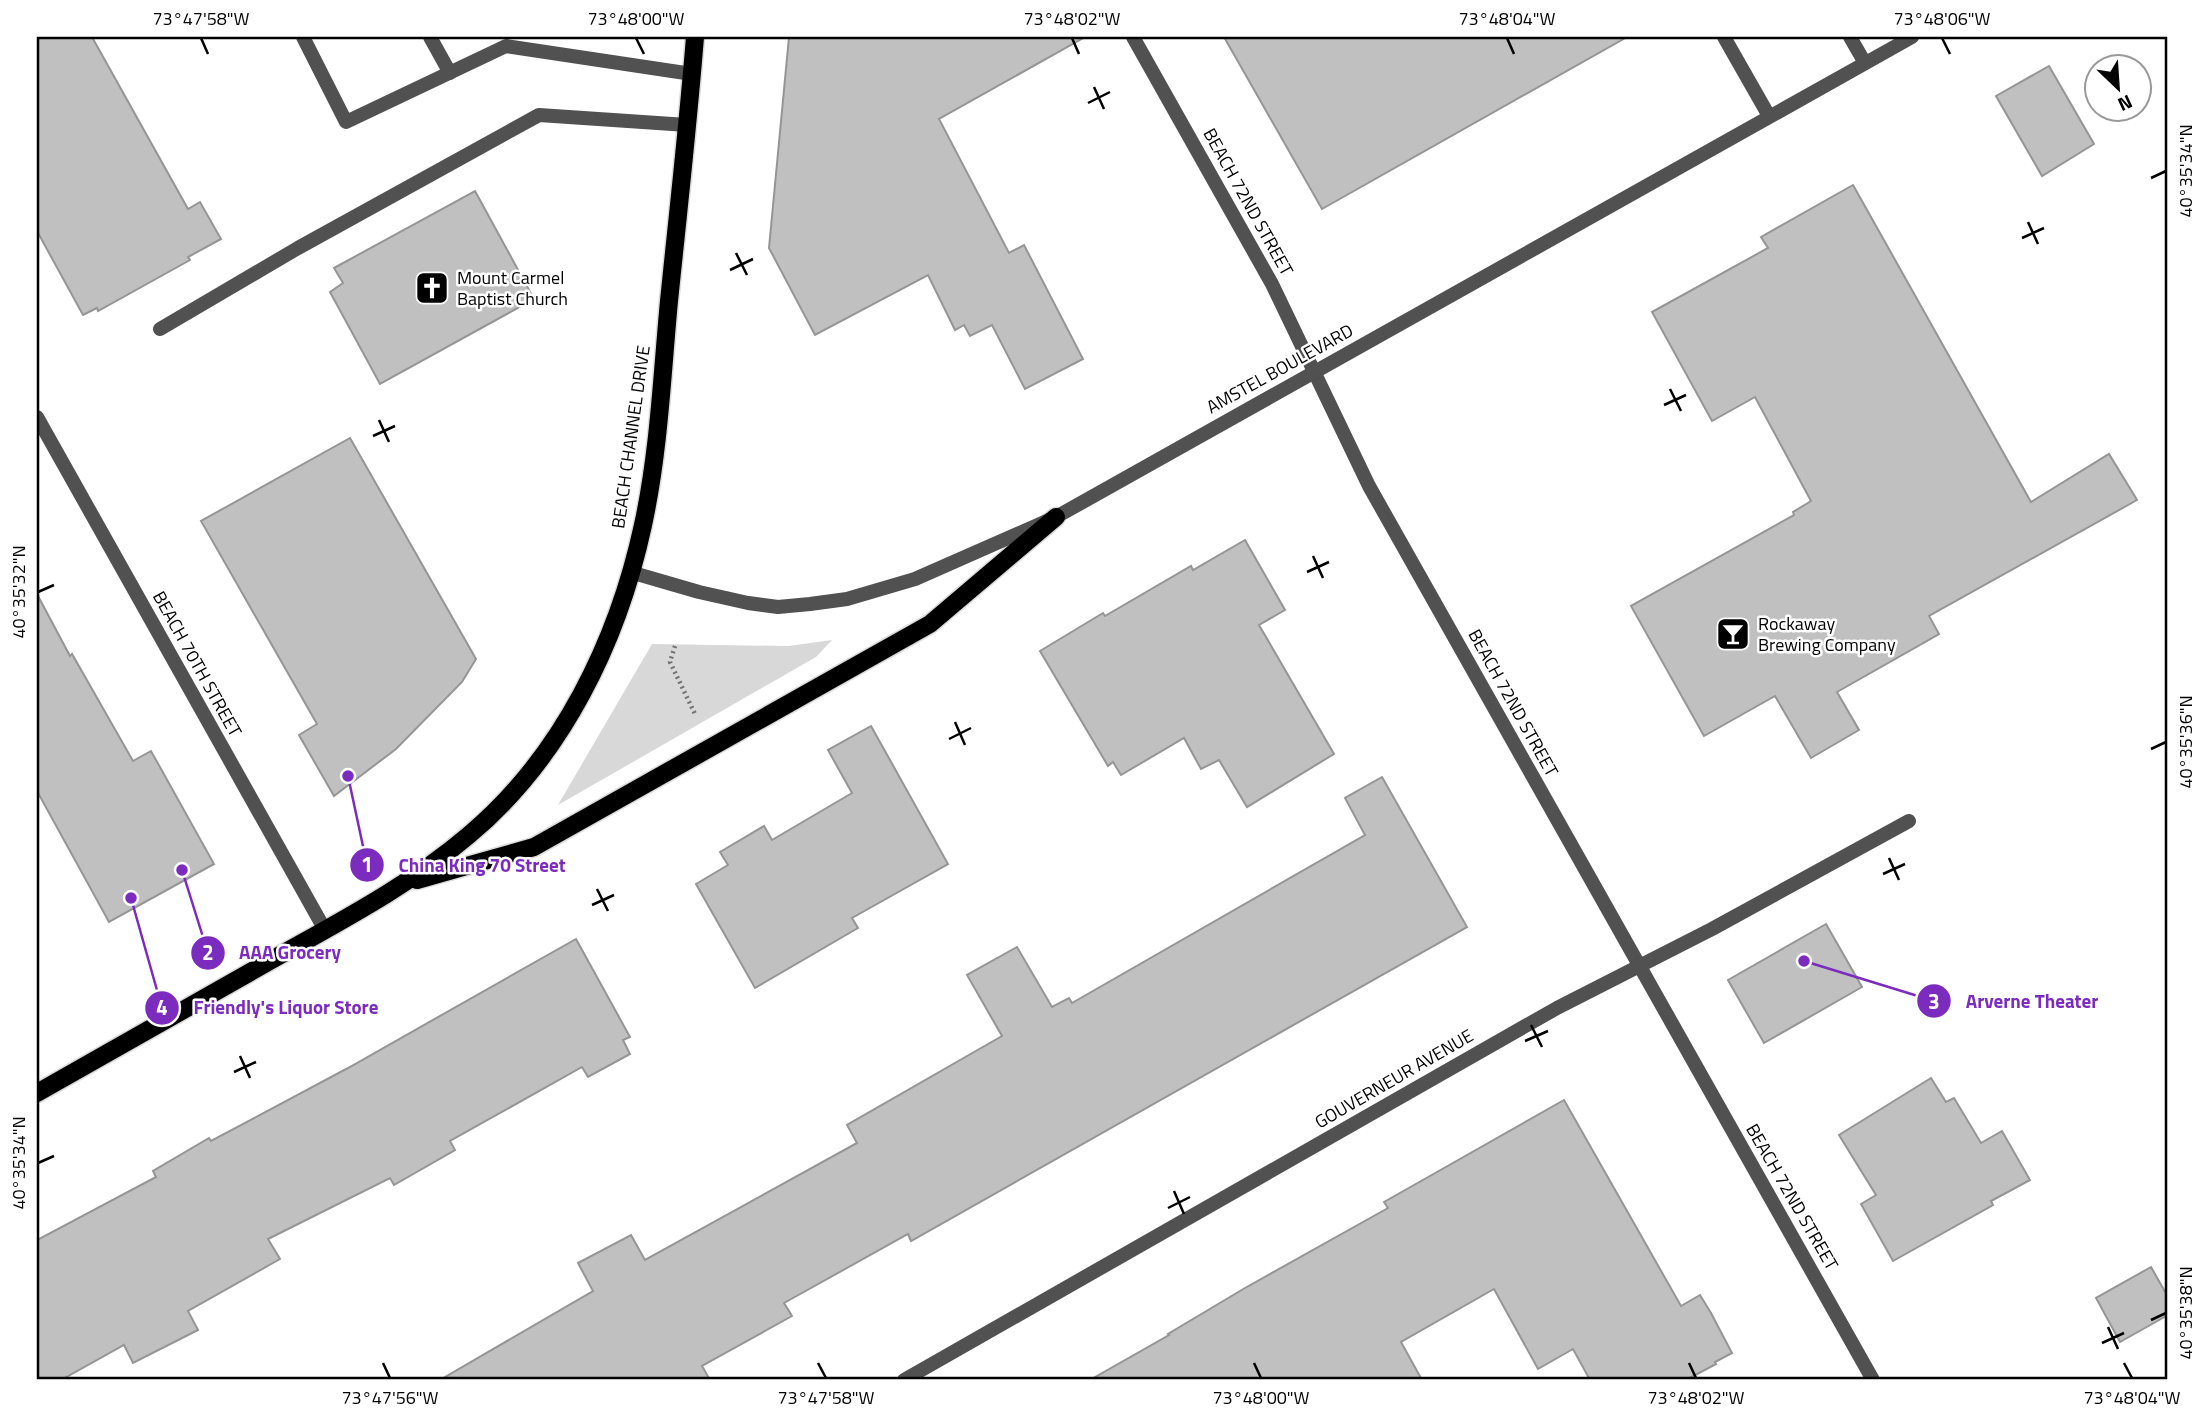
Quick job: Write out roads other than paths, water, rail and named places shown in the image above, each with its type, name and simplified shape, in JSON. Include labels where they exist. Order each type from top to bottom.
[{"type":"main road","name":"BEACH CHANNEL DRIVE","points":[[37,1093],[325,930],[424,870],[476,829],[510,796],[547,750],[582,693],[610,633],[643,525],[695,37]]},
{"type":"main road","points":[[400,885],[534,847],[930,624],[1056,517]]},
{"type":"street","points":[[303,37],[346,122],[450,73],[506,41],[692,74]]},
{"type":"street","points":[[430,37],[450,73]]},
{"type":"street","name":"BEACH 72ND STREET","points":[[1133,37],[1272,284],[1369,485],[1874,1380]]},
{"type":"street","points":[[1724,37],[1769,116]]},
{"type":"street","points":[[1850,37],[1865,63]]},
{"type":"street","name":"AMSTEL BOULEVARD","points":[[630,572],[699,593],[778,607],[835,601],[881,591],[915,579],[1056,517],[1912,37]]},
{"type":"street","points":[[160,328],[298,248],[539,115],[687,125]]},
{"type":"street","name":"BEACH 70TH STREET","points":[[37,417],[325,930]]},
{"type":"street","name":"GOUVERNEUR AVENUE","points":[[904,1380],[1557,1008],[1712,929],[1909,821]]},
{"type":"place","name":"Mount Carmel Baptist Church","points":[[432,288]]},
{"type":"place","name":"Rockaway Brewing Company","points":[[1733,634]]},
{"type":"place","name":"China King 70 Street","points":[[348,776]]},
{"type":"place","name":"AAA Grocery","points":[[182,870]]},
{"type":"place","name":"Friendly's Liquor Store","points":[[131,898]]},
{"type":"place","name":"Arverne Theater","points":[[1804,961]]}]
